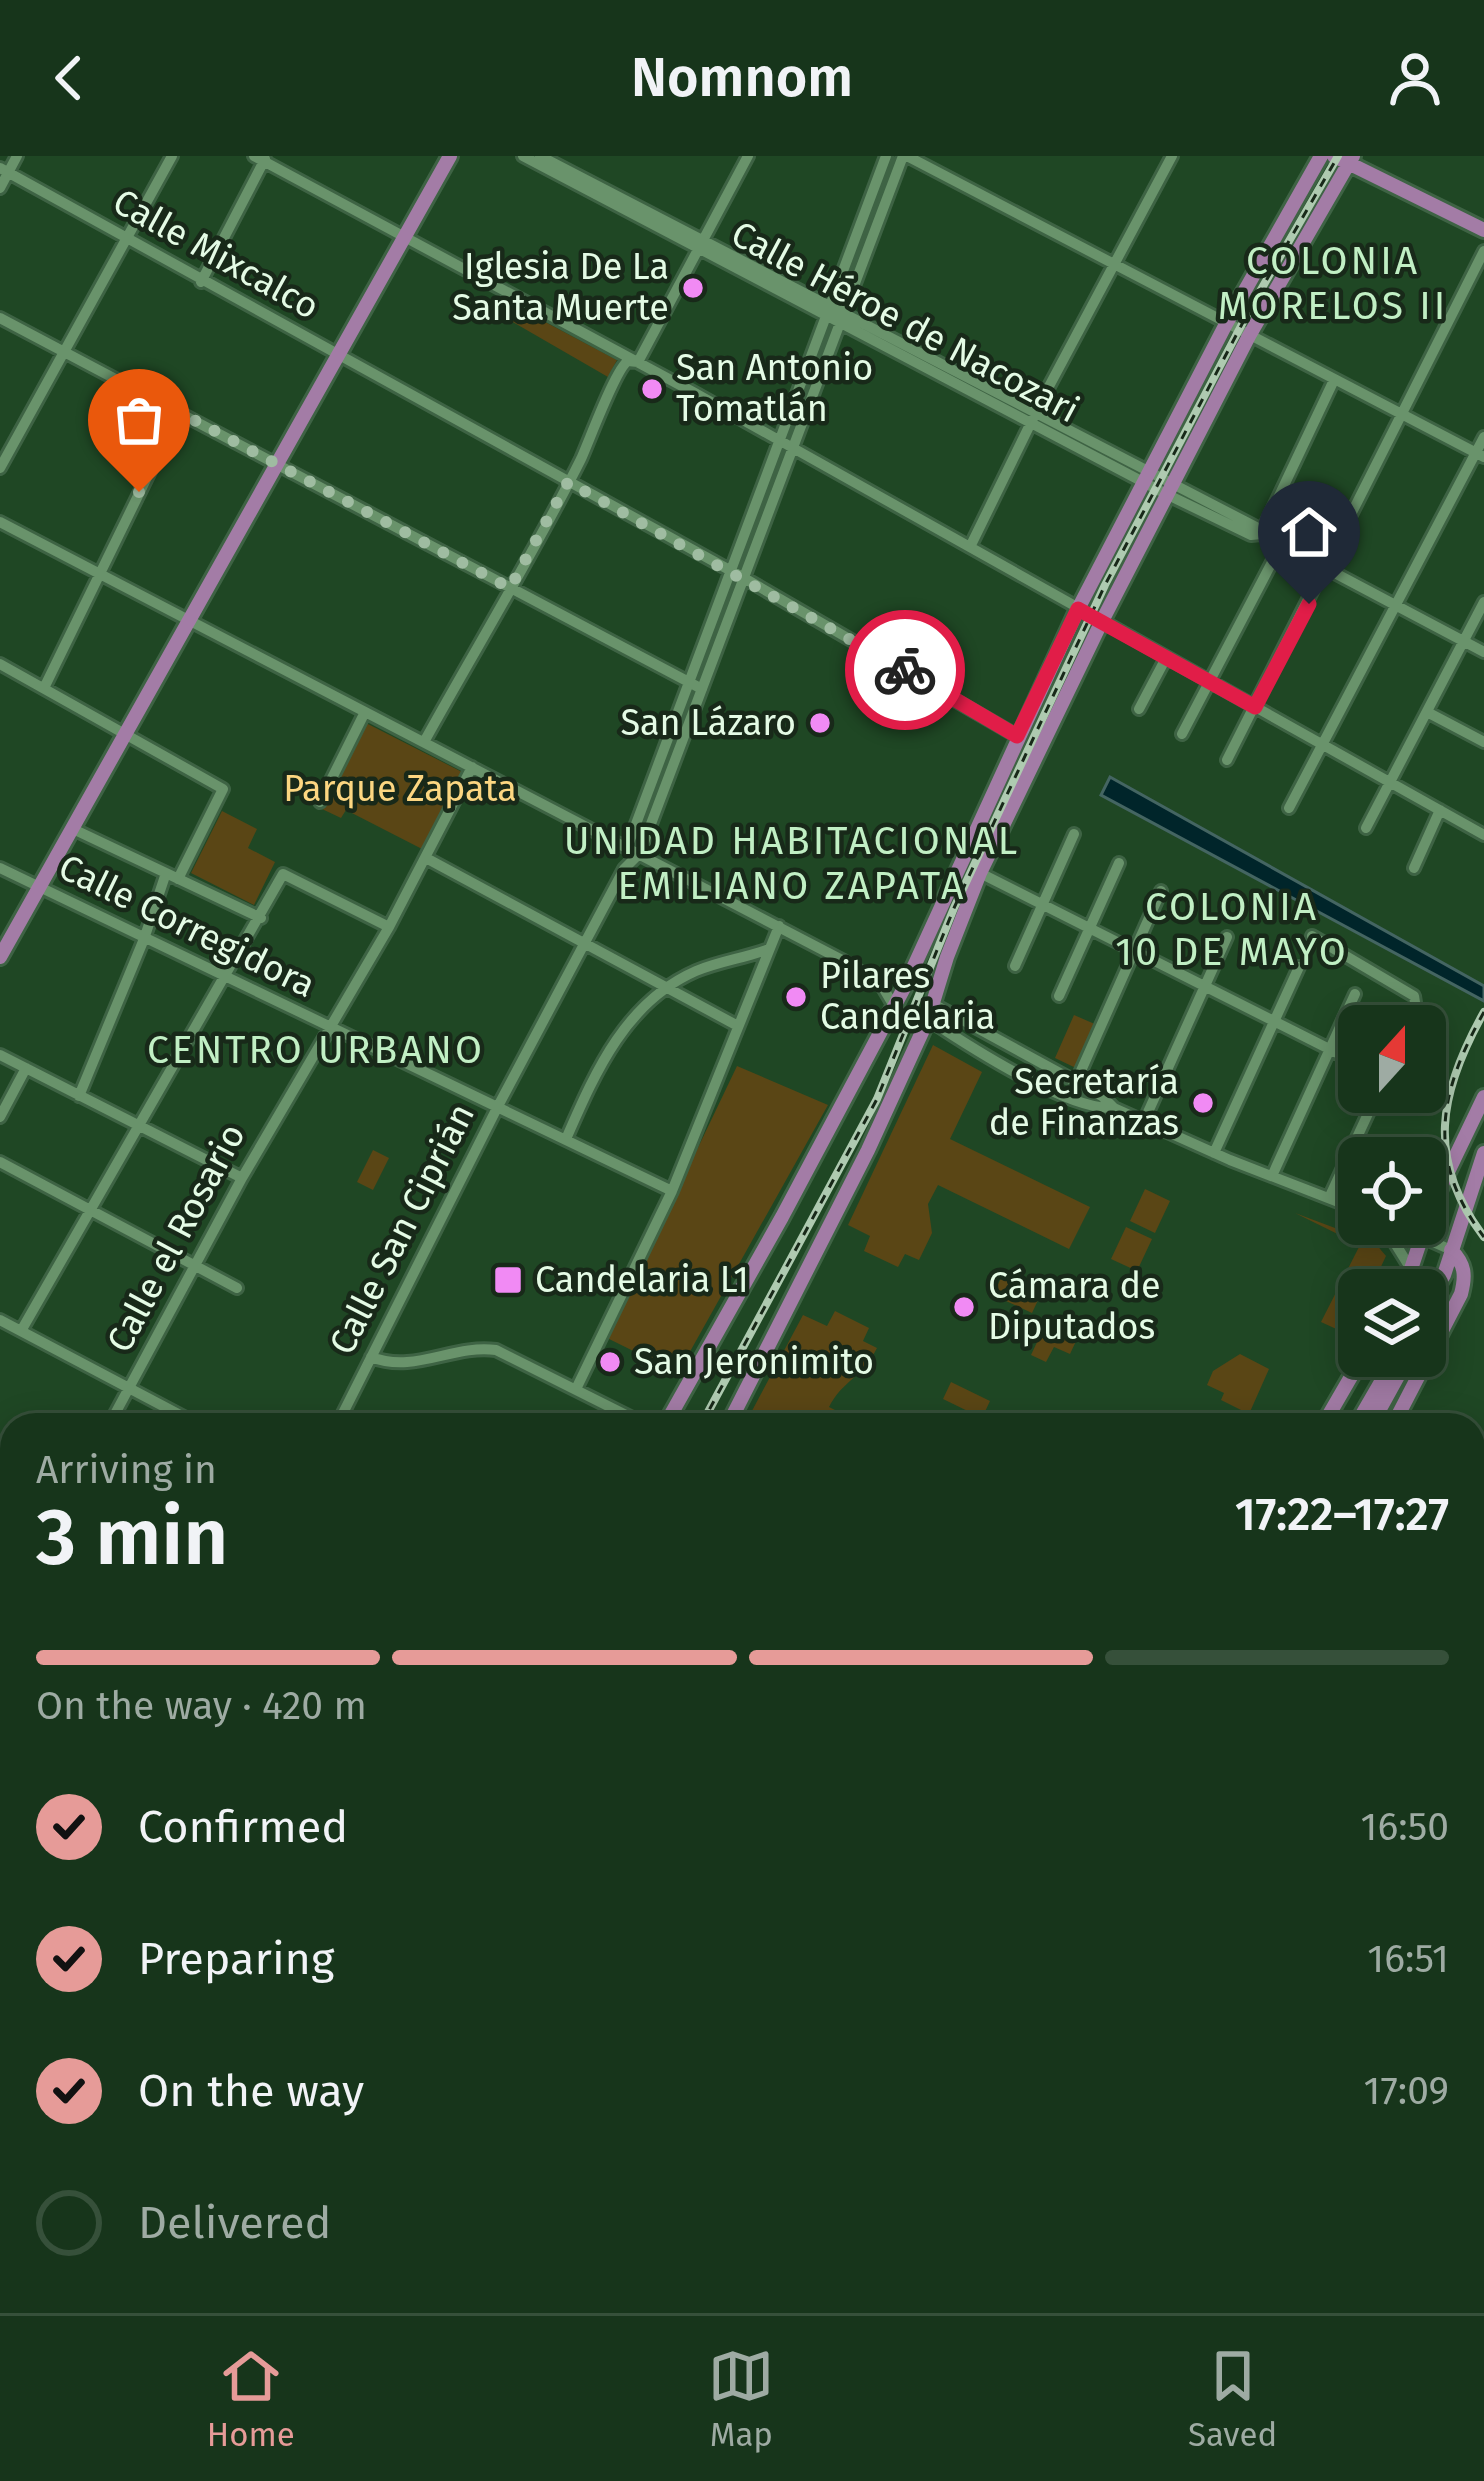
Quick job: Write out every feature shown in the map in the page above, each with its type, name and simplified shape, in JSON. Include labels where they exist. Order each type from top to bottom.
[{"type":"main road","points":[[0,957],[450,156]]},
{"type":"main road","points":[[672,1413],[894,1006],[1078,609],[1226,324],[1321,156]]},
{"type":"main road","points":[[734,1413],[868,1150],[930,1011],[980,873],[1101,623],[1346,159],[1484,230]]},
{"type":"main road","points":[[1446,1174],[1484,1097]]},
{"type":"main road","points":[[1446,1269],[1484,1153]]},
{"type":"main road","points":[[1411,1269],[1418,1245]]},
{"type":"main road","points":[[1400,1413],[1461,1294],[1466,1277],[1451,1250]]},
{"type":"main road","points":[[1330,1413],[1351,1377]]},
{"type":"main road","points":[[1363,1413],[1384,1377]]},
{"type":"main road","points":[[1378,1413],[1397,1377]]},
{"type":"street","points":[[0,188],[4,170],[17,156]]},
{"type":"street","points":[[0,468],[172,156]]},
{"type":"street","name":"Calle Héroe de Nacozari","points":[[523,156],[702,244]]},
{"type":"street","name":"Calle Héroe de Nacozari","points":[[540,156],[1251,535],[1261,534],[1484,652]]},
{"type":"street","points":[[638,362],[748,156]]},
{"type":"street","name":"Calle San Ciprián","points":[[624,869],[627,846],[886,156]]},
{"type":"street","points":[[640,853],[905,156],[1480,454]]},
{"type":"street","points":[[970,547],[1046,392],[1172,156]]},
{"type":"street","points":[[201,281],[262,158],[638,362],[1484,835]]},
{"type":"street","name":"Calle Mixcalco","points":[[4,170],[732,571],[1017,736]]},
{"type":"street","points":[[1227,760],[1484,251]]},
{"type":"street","points":[[0,318],[702,688]]},
{"type":"street","points":[[424,742],[568,482],[612,395],[620,367],[628,361],[638,362]]},
{"type":"street","points":[[1261,534],[1334,380]]},
{"type":"street","points":[[44,688],[179,412]]},
{"type":"street","points":[[1289,808],[1480,454],[1484,437]]},
{"type":"street","points":[[0,523],[842,960],[882,986],[894,1006]]},
{"type":"street","points":[[1182,734],[1281,545]]},
{"type":"street","points":[[1366,828],[1484,602]]},
{"type":"street","points":[[1139,709],[1166,658]]},
{"type":"street","points":[[0,664],[224,789],[172,876],[79,1096]]},
{"type":"street","points":[[320,802],[365,712]]},
{"type":"street","points":[[1427,712],[1484,742]]},
{"type":"street","name":"Calle el Rosario","points":[[116,1413],[242,1178],[389,926],[472,767]]},
{"type":"street","points":[[1414,868],[1440,810]]},
{"type":"street","points":[[73,829],[261,918]]},
{"type":"street","points":[[1015,966],[1074,833]]},
{"type":"street","name":"Calle San Ciprián","points":[[343,1413],[497,1108],[624,869],[640,853]]},
{"type":"street","points":[[426,858],[738,1027]]},
{"type":"street","points":[[1059,996],[1120,863]]},
{"type":"street","name":"Calle Corregidora","points":[[0,868],[672,1192]]},
{"type":"street","points":[[980,873],[1338,1054]]},
{"type":"street","points":[[21,1331],[284,874],[389,926]]},
{"type":"street","points":[[1076,1082],[1161,891]]},
{"type":"street","points":[[576,1389],[672,1192],[778,926]]},
{"type":"street","points":[[1312,936],[1414,996],[1416,1005]]},
{"type":"street","points":[[1144,1121],[1227,937]]},
{"type":"street","points":[[566,1139],[606,1054],[638,1013],[666,988],[720,962],[769,949]]},
{"type":"street","points":[[1214,1153],[1299,967]]},
{"type":"street","points":[[1272,1176],[1355,994]]},
{"type":"street","points":[[930,1011],[1076,1082],[1114,1108],[1338,1202]]},
{"type":"street","points":[[930,1011],[991,1058],[1096,1109],[1114,1108]]},
{"type":"street","points":[[0,1055],[242,1178]]},
{"type":"street","points":[[0,1117],[26,1068]]},
{"type":"street","points":[[1329,1198],[1368,1113]]},
{"type":"street","points":[[0,1162],[237,1288]]},
{"type":"street","points":[[1396,1245],[1411,1269]]},
{"type":"street","points":[[1440,1245],[1451,1250]]},
{"type":"street","points":[[0,1319],[178,1413]]},
{"type":"street","points":[[371,1358],[407,1365],[487,1348],[506,1353],[623,1413]]},
{"type":"green space","points":[[500,298],[617,360],[608,377],[492,310]]},
{"type":"green space","name":"Parque Zapata","points":[[366,723],[464,773],[424,850],[346,810],[341,818],[322,809]]},
{"type":"green space","points":[[222,811],[257,829],[248,848],[275,862],[254,905],[191,873]]},
{"type":"green space","points":[[1074,1015],[1097,1025],[1078,1069],[1055,1058]]},
{"type":"green space","points":[[933,1045],[982,1072],[950,1139],[1090,1207],[1069,1249],[938,1185],[928,1204],[932,1233],[919,1260],[905,1254],[898,1267],[864,1251],[870,1236],[848,1225]]},
{"type":"green space","points":[[737,1066],[828,1105],[678,1373],[607,1338]]},
{"type":"green space","points":[[373,1150],[389,1158],[373,1190],[357,1182]]},
{"type":"green space","points":[[1145,1189],[1170,1201],[1155,1233],[1130,1221]]},
{"type":"green space","points":[[1295,1213],[1338,1229],[1338,1234]]},
{"type":"green space","points":[[1126,1227],[1152,1239],[1137,1271],[1111,1259]]},
{"type":"green space","points":[[1360,1245],[1377,1245],[1386,1256],[1380,1269],[1348,1269]]},
{"type":"green space","points":[[1001,1278],[1040,1296],[1032,1313],[993,1295]]},
{"type":"green space","points":[[1338,1288],[1338,1330],[1321,1322]]},
{"type":"green space","points":[[835,1311],[869,1328],[863,1341],[877,1348],[829,1407],[841,1413],[751,1413],[803,1315],[827,1326]]},
{"type":"green space","points":[[1046,1323],[1077,1339],[1070,1354],[1054,1347],[1046,1362],[1031,1355]]},
{"type":"green space","points":[[1240,1354],[1269,1369],[1249,1413],[1221,1400],[1224,1393],[1207,1385],[1213,1371]]},
{"type":"green space","points":[[951,1382],[990,1401],[984,1413],[972,1413],[943,1399]]},
{"type":"water","points":[[1110,777],[1484,986],[1484,1001],[1101,795]]},
{"type":"railway","points":[[707,1413],[877,1099],[954,908],[1105,585],[1251,307],[1338,156]]},
{"type":"railway","points":[[1484,1012],[1457,1070],[1445,1125],[1453,1180],[1484,1237]]},
{"type":"way so far","points":[[139,492],[179,412],[510,588],[568,482],[905,670]]},
{"type":"place","name":"Iglesia De La Santa Muerte","points":[[693,288]]},
{"type":"place","name":"San Antonio Tomatlán","points":[[652,389]]},
{"type":"place","name":"San Lázaro","points":[[820,723]]},
{"type":"place","name":"Pilares Candelaria","points":[[796,997]]},
{"type":"place","name":"Secretaría de Finanzas","points":[[1203,1103]]},
{"type":"place","name":"Candelaria L1","points":[[508,1280]]},
{"type":"place","name":"Cámara de Diputados","points":[[964,1307]]},
{"type":"place","name":"San Jeronimito","points":[[610,1362]]},
{"type":"district","name":"COLONIA MORELOS II","points":[[1333,284]]},
{"type":"district","name":"UNIDAD HABITACIONAL EMILIANO ZAPATA","points":[[792,864]]},
{"type":"district","name":"COLONIA 10 DE MAYO","points":[[1232,930]]},
{"type":"district","name":"CENTRO URBANO","points":[[316,1050]]},
{"type":"route","points":[[905,670],[1017,736],[1078,609],[1255,707],[1309,604]]}]
